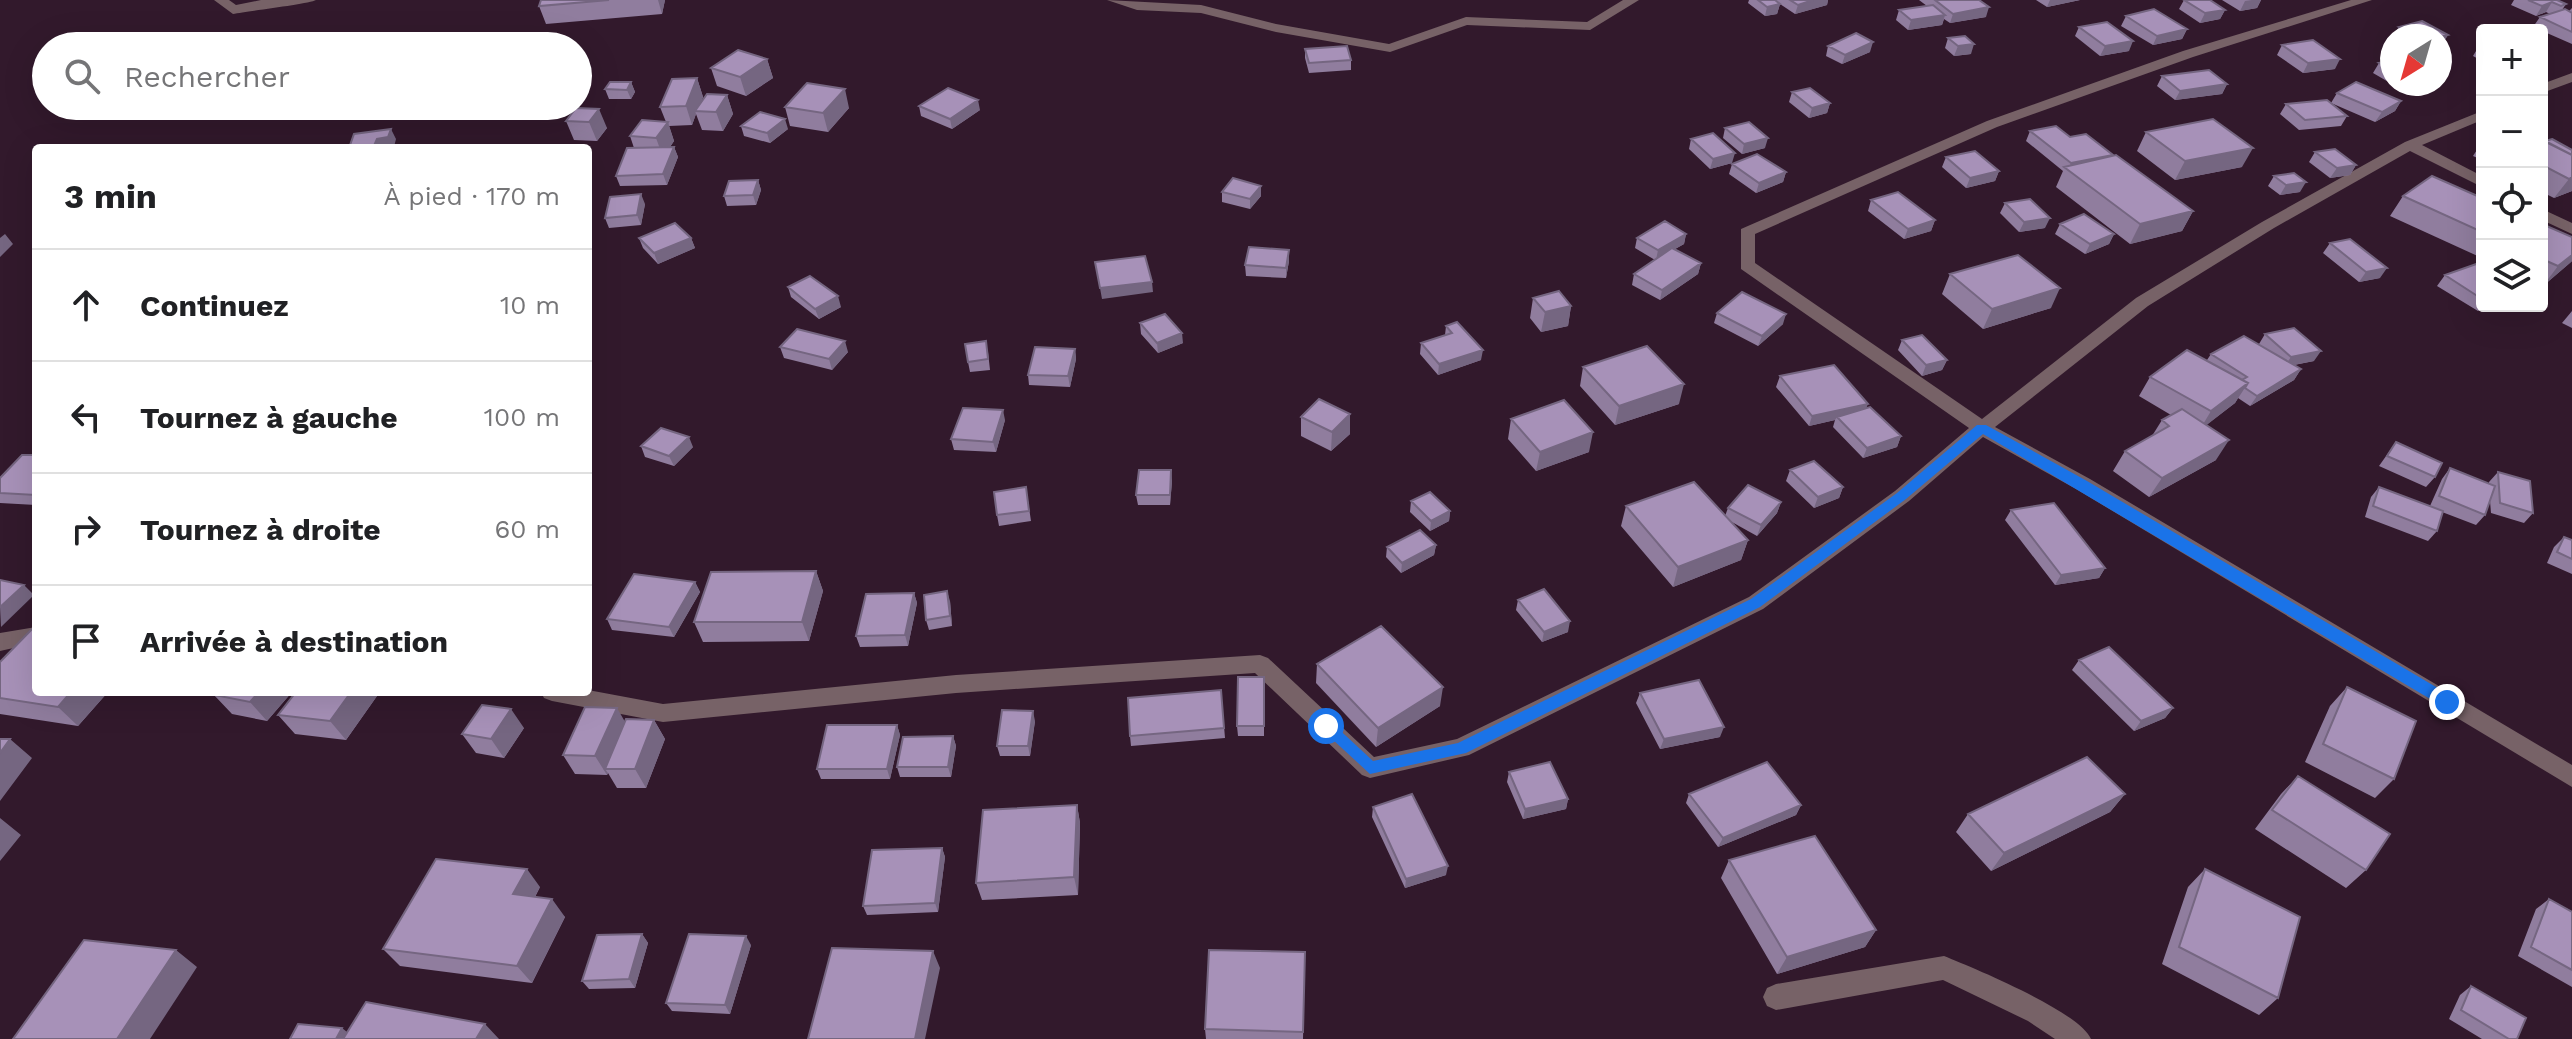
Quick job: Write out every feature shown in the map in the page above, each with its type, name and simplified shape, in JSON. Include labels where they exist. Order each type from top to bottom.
[{"type":"street","points":[[221,0],[233,10],[270,2],[309,0]]},
{"type":"street","points":[[1114,0],[1137,6],[1201,9],[1276,28],[1390,48],[1466,21],[1590,26],[1632,0]]},
{"type":"street","points":[[2365,0],[2188,54],[1992,124],[1747,232],[1747,265],[1982,428],[2083,484],[2572,777]]},
{"type":"street","points":[[2548,87],[2572,77]]},
{"type":"street","points":[[573,696],[663,713],[956,684],[1260,664],[1370,768],[1461,748],[1756,603],[1902,496],[1982,428],[2142,302],[2410,145],[2476,118]]},
{"type":"street","points":[[2410,145],[2476,179]]},
{"type":"street","points":[[2548,217],[2572,229]]},
{"type":"street","points":[[0,642],[32,636]]},
{"type":"street","points":[[1776,997],[1944,968],[2037,1012],[2078,1039]]},
{"type":"building","points":[[541,0],[609,0],[539,6]]},
{"type":"building","points":[[1758,0],[1775,0],[1780,4],[1767,7]]},
{"type":"building","points":[[1790,0],[1813,0],[1798,5]]},
{"type":"building","points":[[1935,0],[1979,0],[1989,7],[1953,14]]},
{"type":"building","points":[[2184,0],[2210,0],[2225,10],[2205,13]]},
{"type":"building","points":[[2528,0],[2557,0],[2566,4],[2561,6],[2552,2],[2542,6]]},
{"type":"building","points":[[1933,5],[1945,15],[1911,20],[1899,10]]},
{"type":"building","points":[[2154,9],[2187,29],[2157,36],[2126,16]]},
{"type":"building","points":[[2565,9],[2572,13],[2572,32],[2540,17]]},
{"type":"building","points":[[2107,22],[2133,41],[2105,46],[2079,27]]},
{"type":"building","points":[[1856,33],[1873,42],[1845,55],[1828,46]]},
{"type":"building","points":[[1965,36],[1974,44],[1958,46],[1948,38]]},
{"type":"building","points":[[2313,40],[2340,59],[2308,63],[2282,45]]},
{"type":"building","points":[[1347,46],[1351,60],[1309,63],[1305,49]]},
{"type":"building","points":[[738,50],[767,59],[740,77],[711,68]]},
{"type":"building","points":[[2209,70],[2227,84],[2180,91],[2162,76]]},
{"type":"building","points":[[697,78],[686,106],[660,107],[672,79]]},
{"type":"building","points":[[610,82],[631,82],[627,90],[605,89]]},
{"type":"building","points":[[2356,82],[2380,92],[2380,96],[2401,101],[2382,112],[2337,93]]},
{"type":"building","points":[[807,83],[845,89],[823,113],[785,107]]},
{"type":"building","points":[[948,88],[978,100],[950,119],[919,106]]},
{"type":"building","points":[[1810,88],[1830,103],[1812,108],[1792,92]]},
{"type":"building","points":[[707,94],[727,95],[716,112],[695,111]]},
{"type":"building","points":[[2327,100],[2347,116],[2305,120],[2286,104]]},
{"type":"building","points":[[760,112],[785,119],[767,133],[741,126]]},
{"type":"building","points":[[2213,119],[2253,148],[2185,161],[2146,132]]},
{"type":"building","points":[[642,120],[668,122],[656,138],[630,136]]},
{"type":"building","points":[[1749,122],[1768,138],[1744,144],[1725,128]]},
{"type":"building","points":[[2056,126],[2070,137],[2086,134],[2113,155],[2071,163],[2030,131]]},
{"type":"building","points":[[391,129],[388,137],[377,139],[375,144],[350,144],[354,134]]},
{"type":"building","points":[[1713,133],[1735,153],[1713,159],[1691,139]]},
{"type":"building","points":[[2552,139],[2572,150],[2572,155],[2548,143]]},
{"type":"building","points":[[2548,143],[2572,155],[2572,177],[2569,179],[2548,168]]},
{"type":"building","points":[[674,147],[663,174],[616,176],[627,148]]},
{"type":"building","points":[[2335,149],[2356,165],[2337,168],[2315,152]]},
{"type":"building","points":[[1975,151],[1999,171],[1970,178],[1946,157]]},
{"type":"building","points":[[1757,154],[1786,172],[1759,183],[1732,164]]},
{"type":"building","points":[[2116,155],[2193,211],[2140,224],[2064,167]]},
{"type":"building","points":[[2294,173],[2306,182],[2286,185],[2274,176]]},
{"type":"building","points":[[2432,176],[2476,195],[2476,229],[2403,196]]},
{"type":"building","points":[[1233,178],[1261,186],[1250,199],[1222,192]]},
{"type":"building","points":[[758,180],[753,195],[724,196],[729,181]]},
{"type":"building","points":[[1898,192],[1935,220],[1908,229],[1871,200]]},
{"type":"building","points":[[641,194],[637,215],[605,218],[610,197]]},
{"type":"building","points":[[2030,199],[2050,218],[2024,222],[2005,203]]},
{"type":"building","points":[[2084,214],[2114,234],[2090,244],[2060,224]]},
{"type":"building","points":[[1665,221],[1686,234],[1658,250],[1637,238]]},
{"type":"building","points":[[675,223],[691,238],[654,253],[639,238]]},
{"type":"building","points":[[2548,227],[2572,237],[2572,255],[2558,266],[2548,262]]},
{"type":"building","points":[[2350,239],[2387,268],[2366,272],[2330,243]]},
{"type":"building","points":[[1249,247],[1289,250],[1286,268],[1245,265]]},
{"type":"building","points":[[1672,248],[1701,263],[1662,290],[1634,274]]},
{"type":"building","points":[[2018,255],[2060,288],[1992,309],[1950,274]]},
{"type":"building","points":[[1145,256],[1152,282],[1100,288],[1095,262]]},
{"type":"building","points":[[2476,264],[2476,295],[2445,275]]},
{"type":"building","points":[[810,276],[838,296],[815,309],[788,287]]},
{"type":"building","points":[[1559,291],[1571,306],[1545,312],[1533,298]]},
{"type":"building","points":[[1742,292],[1786,314],[1762,336],[1717,313]]},
{"type":"building","points":[[1165,314],[1182,333],[1157,343],[1140,323]]},
{"type":"building","points":[[1457,322],[1483,350],[1439,364],[1421,343],[1452,333],[1446,326]]},
{"type":"building","points":[[2294,328],[2321,351],[2291,357],[2265,334]]},
{"type":"building","points":[[797,329],[845,341],[829,359],[780,347]]},
{"type":"building","points":[[1922,335],[1947,360],[1926,365],[1902,340]]},
{"type":"building","points":[[2244,336],[2301,369],[2257,396],[2245,388],[2248,383],[2242,380],[2247,377],[2211,354]]},
{"type":"building","points":[[986,341],[988,359],[968,362],[965,344]]},
{"type":"building","points":[[1647,346],[1684,384],[1619,406],[1583,367]]},
{"type":"building","points":[[1035,347],[1075,349],[1068,376],[1028,375]]},
{"type":"building","points":[[2187,350],[2248,383],[2211,411],[2150,377]]},
{"type":"building","points":[[1834,365],[1868,404],[1812,416],[1780,376]]},
{"type":"building","points":[[1319,399],[1350,414],[1332,432],[1301,417]]},
{"type":"building","points":[[1564,400],[1593,432],[1540,452],[1511,419]]},
{"type":"building","points":[[1870,407],[1901,436],[1867,448],[1837,417]]},
{"type":"building","points":[[963,408],[1003,410],[993,442],[951,439]]},
{"type":"building","points":[[2182,409],[2229,440],[2162,478],[2125,451],[2169,426],[2162,420]]},
{"type":"building","points":[[661,428],[689,437],[669,456],[641,446]]},
{"type":"building","points":[[2396,442],[2442,463],[2435,477],[2387,456]]},
{"type":"building","points":[[22,455],[32,455],[32,495],[0,493],[0,478]]},
{"type":"building","points":[[1814,461],[1843,487],[1818,497],[1790,470]]},
{"type":"building","points":[[2450,468],[2495,486],[2485,515],[2439,496]]},
{"type":"building","points":[[1139,470],[1171,470],[1170,495],[1136,495]]},
{"type":"building","points":[[2498,472],[2530,481],[2533,513],[2500,503]]},
{"type":"building","points":[[1694,482],[1748,540],[1678,567],[1626,506]]},
{"type":"building","points":[[1748,485],[1781,502],[1761,525],[1728,508]]},
{"type":"building","points":[[1026,487],[1029,511],[997,515],[994,492]]},
{"type":"building","points":[[2379,487],[2443,511],[2437,531],[2373,506]]},
{"type":"building","points":[[1430,492],[1450,511],[1431,521],[1411,501]]},
{"type":"building","points":[[2054,503],[2105,568],[2061,575],[2011,510]]},
{"type":"building","points":[[1420,530],[1436,545],[1402,563],[1387,547]]},
{"type":"building","points":[[2564,537],[2572,540],[2572,559],[2557,552]]},
{"type":"building","points":[[816,571],[802,622],[694,622],[711,572]]},
{"type":"building","points":[[634,574],[695,582],[669,627],[607,619]]},
{"type":"building","points":[[0,580],[24,585],[0,607]]},
{"type":"building","points":[[1544,589],[1570,621],[1544,632],[1518,600]]},
{"type":"building","points":[[947,591],[950,616],[926,620],[924,595]]},
{"type":"building","points":[[914,593],[905,635],[856,636],[866,594]]},
{"type":"building","points":[[1381,626],[1443,687],[1378,728],[1317,664]]},
{"type":"building","points":[[32,629],[32,696],[68,696],[58,707],[0,698],[0,662]]},
{"type":"building","points":[[2109,647],[2173,708],[2141,721],[2079,660]]},
{"type":"building","points":[[1238,677],[1264,677],[1264,726],[1237,726]]},
{"type":"building","points":[[1699,680],[1724,727],[1664,739],[1640,693]]},
{"type":"building","points":[[2347,687],[2416,721],[2394,779],[2323,744]]},
{"type":"building","points":[[1221,690],[1224,728],[1130,736],[1128,698]]},
{"type":"building","points":[[219,696],[255,696],[250,702]]},
{"type":"building","points":[[293,696],[348,696],[330,721],[278,715]]},
{"type":"building","points":[[482,705],[511,709],[491,739],[462,734]]},
{"type":"building","points":[[585,707],[617,708],[595,756],[563,755]]},
{"type":"building","points":[[1002,710],[1033,711],[1028,746],[997,746]]},
{"type":"building","points":[[626,719],[654,720],[635,769],[605,769]]},
{"type":"building","points":[[827,725],[897,725],[887,769],[817,769]]},
{"type":"building","points":[[953,736],[948,767],[897,767],[903,737]]},
{"type":"building","points":[[0,739],[10,739],[0,753]]},
{"type":"building","points":[[2087,757],[2125,794],[2004,853],[1968,814]]},
{"type":"building","points":[[1550,762],[1568,799],[1525,809],[1509,772]]},
{"type":"building","points":[[1767,762],[1801,805],[1723,838],[1689,794]]},
{"type":"building","points":[[2298,776],[2390,834],[2366,870],[2272,810]]},
{"type":"building","points":[[1412,794],[1448,866],[1406,879],[1373,807]]},
{"type":"building","points":[[1077,805],[1074,877],[976,883],[983,810]]},
{"type":"building","points":[[1815,836],[1876,930],[1787,957],[1729,860]]},
{"type":"building","points":[[942,848],[935,903],[863,906],[872,850]]},
{"type":"building","points":[[436,859],[527,869],[513,894],[552,899],[517,966],[383,949]]},
{"type":"building","points":[[2205,869],[2300,917],[2278,998],[2179,947]]},
{"type":"building","points":[[2549,899],[2572,912],[2572,970],[2531,947]]},
{"type":"building","points":[[642,934],[629,979],[582,981],[597,935]]},
{"type":"building","points":[[689,934],[746,936],[725,1005],[666,1003]]},
{"type":"building","points":[[84,940],[176,950],[117,1039],[13,1039]]},
{"type":"building","points":[[832,948],[933,951],[915,1039],[808,1039]]},
{"type":"building","points":[[1209,950],[1305,952],[1303,1032],[1205,1029]]},
{"type":"building","points":[[2471,986],[2526,1018],[2517,1039],[2509,1039],[2461,1010]]},
{"type":"building","points":[[366,1002],[485,1024],[476,1039],[343,1039]]},
{"type":"building","points":[[298,1024],[342,1028],[336,1039],[290,1039]]},
{"type":"route","points":[[1326,726],[1370,768],[1461,748],[1756,603],[1902,496],[1982,428],[2083,484],[2447,702]]}]
